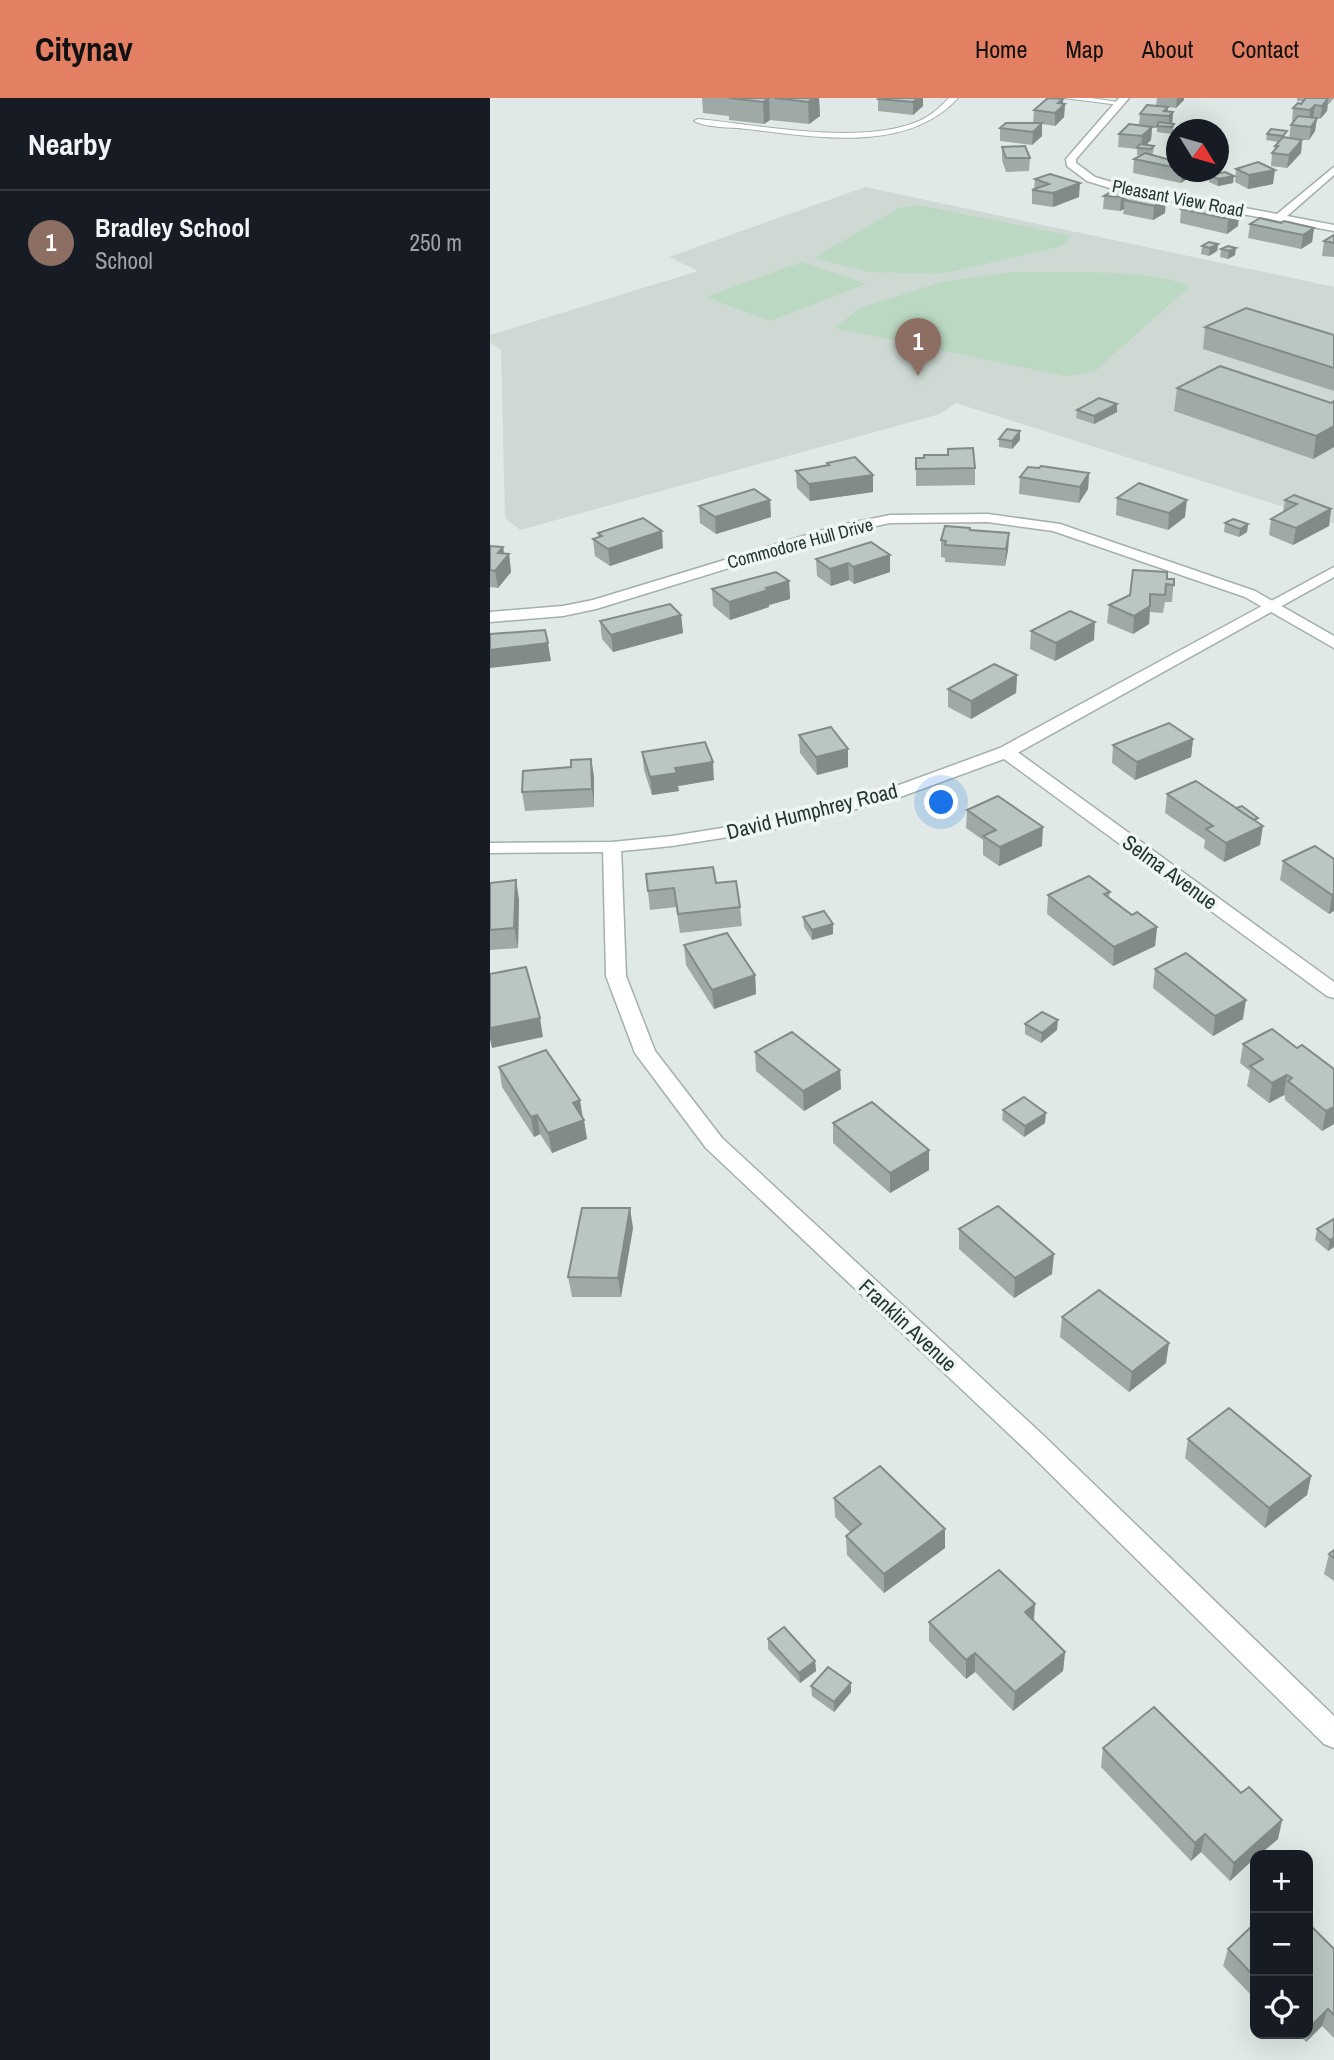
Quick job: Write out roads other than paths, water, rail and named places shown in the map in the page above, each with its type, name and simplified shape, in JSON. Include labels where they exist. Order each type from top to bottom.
[{"type":"street","name":"Pleasant View Road","points":[[1121,100],[1071,159],[1070,164],[1082,174],[1123,188],[1334,228]]},
{"type":"street","points":[[1279,218],[1334,170]]},
{"type":"street","name":"Commodore Hull Drive","points":[[490,617],[562,611],[596,604],[836,530],[890,519],[988,518],[1055,527],[1250,594],[1334,643]]},
{"type":"street","name":"David Humphrey Road","points":[[490,848],[612,847],[672,841],[772,825],[886,796],[1006,752],[1334,571]]},
{"type":"street","name":"Selma Avenue","points":[[1006,752],[1334,992]]},
{"type":"street","name":"Franklin Avenue","points":[[612,847],[616,976],[645,1053],[714,1143],[1035,1443],[1334,1735]]},
{"type":"lane","points":[[698,121],[815,132],[879,131],[920,124],[932,118],[954,98]]},
{"type":"lane","points":[[1068,98],[1121,100]]},
{"type":"place","name":"Bradley School","points":[[918,376]]}]
